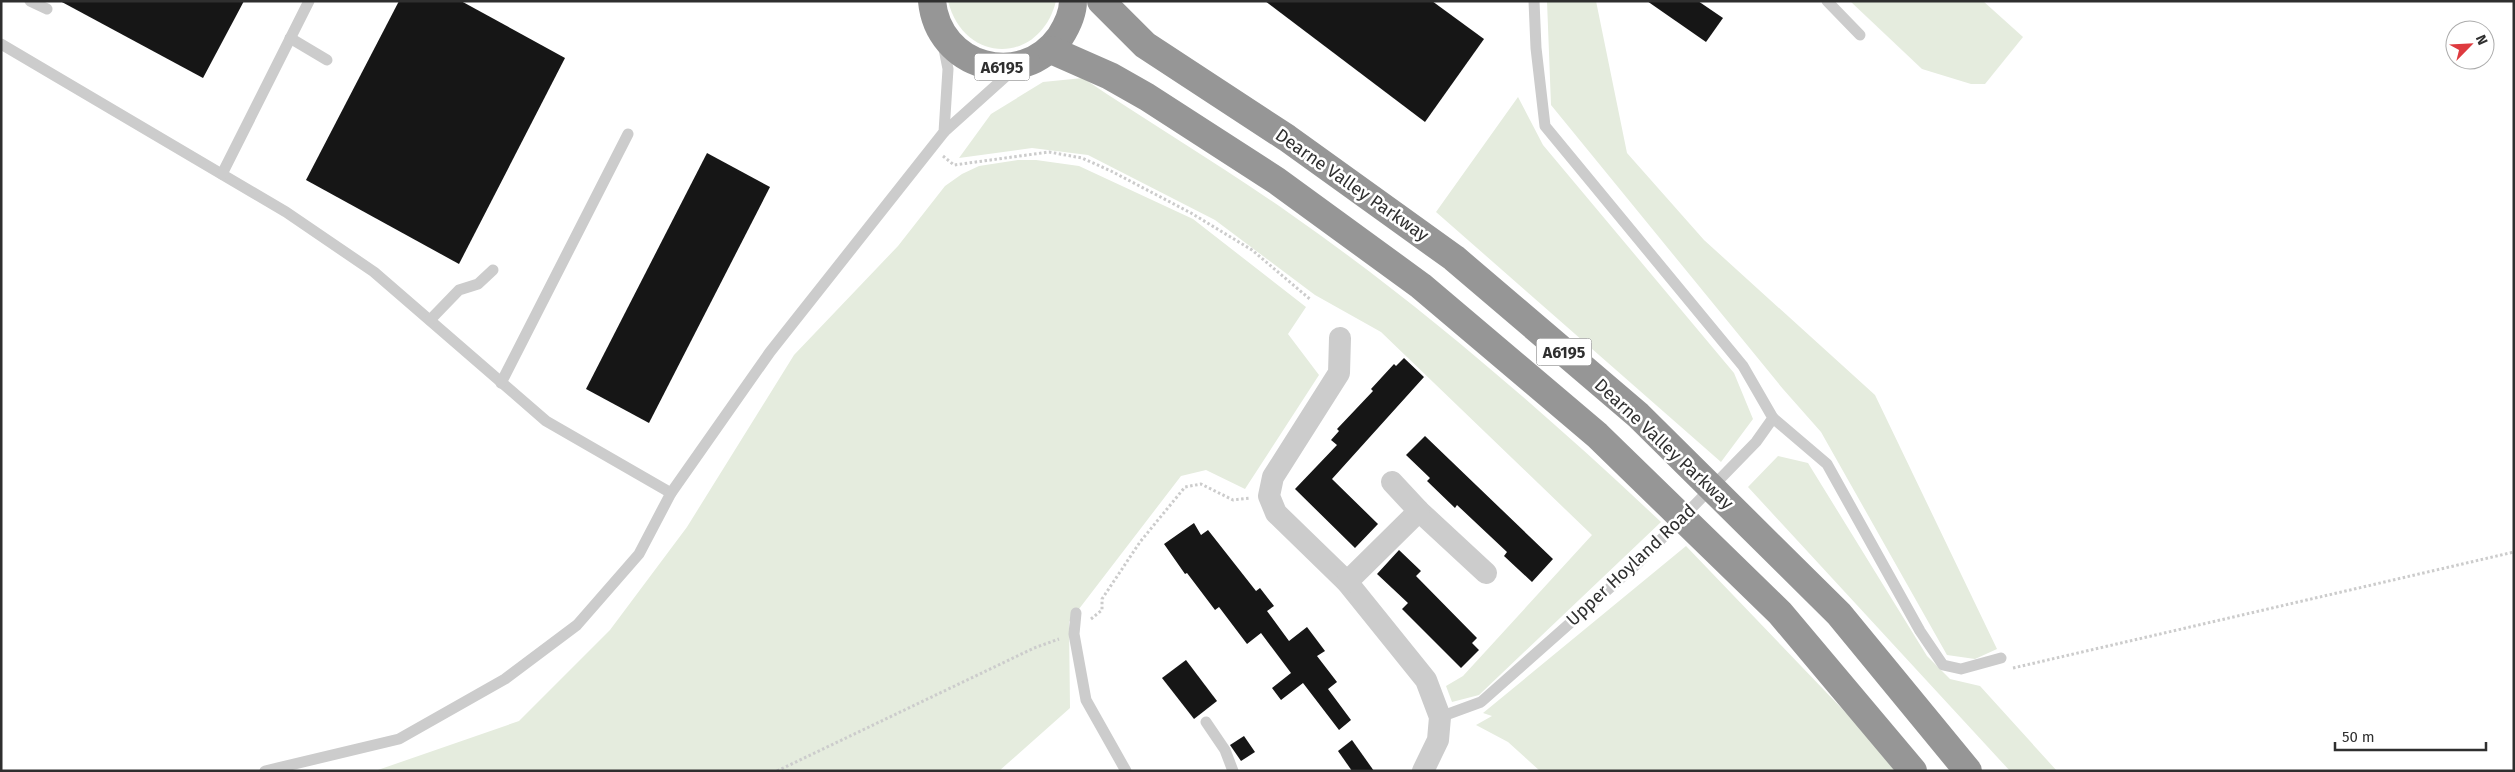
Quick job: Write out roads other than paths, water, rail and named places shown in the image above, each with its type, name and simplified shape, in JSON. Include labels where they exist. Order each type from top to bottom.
[{"type":"highway","name":"A6195","points":[[932,12],[955,49],[974,61],[995,67],[1017,66],[1038,58],[1051,50],[1067,27],[1073,1]]},
{"type":"highway","name":"Dearne Valley Parkway","points":[[1101,1],[1145,45],[1287,138],[1454,258],[1638,415],[1839,614],[1960,760]]},
{"type":"highway","name":"A6195","points":[[1051,50],[1110,76],[1179,118],[1277,181],[1429,293],[1596,435],[1780,613],[1913,771]]},
{"type":"street","points":[[1340,338],[1339,373],[1273,477],[1269,496],[1276,513],[1347,582],[1426,680],[1440,717],[1438,740],[1423,771]]},
{"type":"street","points":[[1392,482],[1419,511],[1486,573]]},
{"type":"street","points":[[1347,582],[1419,511]]},
{"type":"street","points":[[1960,760],[1973,771]]},
{"type":"lane","points":[[30,1],[47,9]]},
{"type":"lane","points":[[222,174],[309,1]]},
{"type":"lane","points":[[1534,1],[1536,48],[1545,126],[1743,366],[1773,418],[1827,464],[1920,631],[1943,666],[1960,669],[2001,658]]},
{"type":"lane","points":[[1827,1],[1860,34]]},
{"type":"lane","points":[[932,12],[948,69],[944,132]]},
{"type":"lane","points":[[290,38],[327,60]]},
{"type":"lane","points":[[1,44],[286,212],[366,267],[546,421],[671,493]]},
{"type":"lane","points":[[265,771],[399,739],[505,680],[577,625],[639,554],[671,493],[770,352],[944,132],[1017,66]]},
{"type":"lane","points":[[501,383],[628,134]]},
{"type":"lane","points":[[430,320],[459,290],[478,284],[493,270]]},
{"type":"lane","name":"Upper Hoyland Road","points":[[1440,717],[1481,702],[1638,563],[1756,442],[1773,418]]},
{"type":"lane","points":[[1076,613],[1074,634],[1086,700],[1126,771]]},
{"type":"lane","points":[[1206,722],[1225,750],[1233,771]]}]
